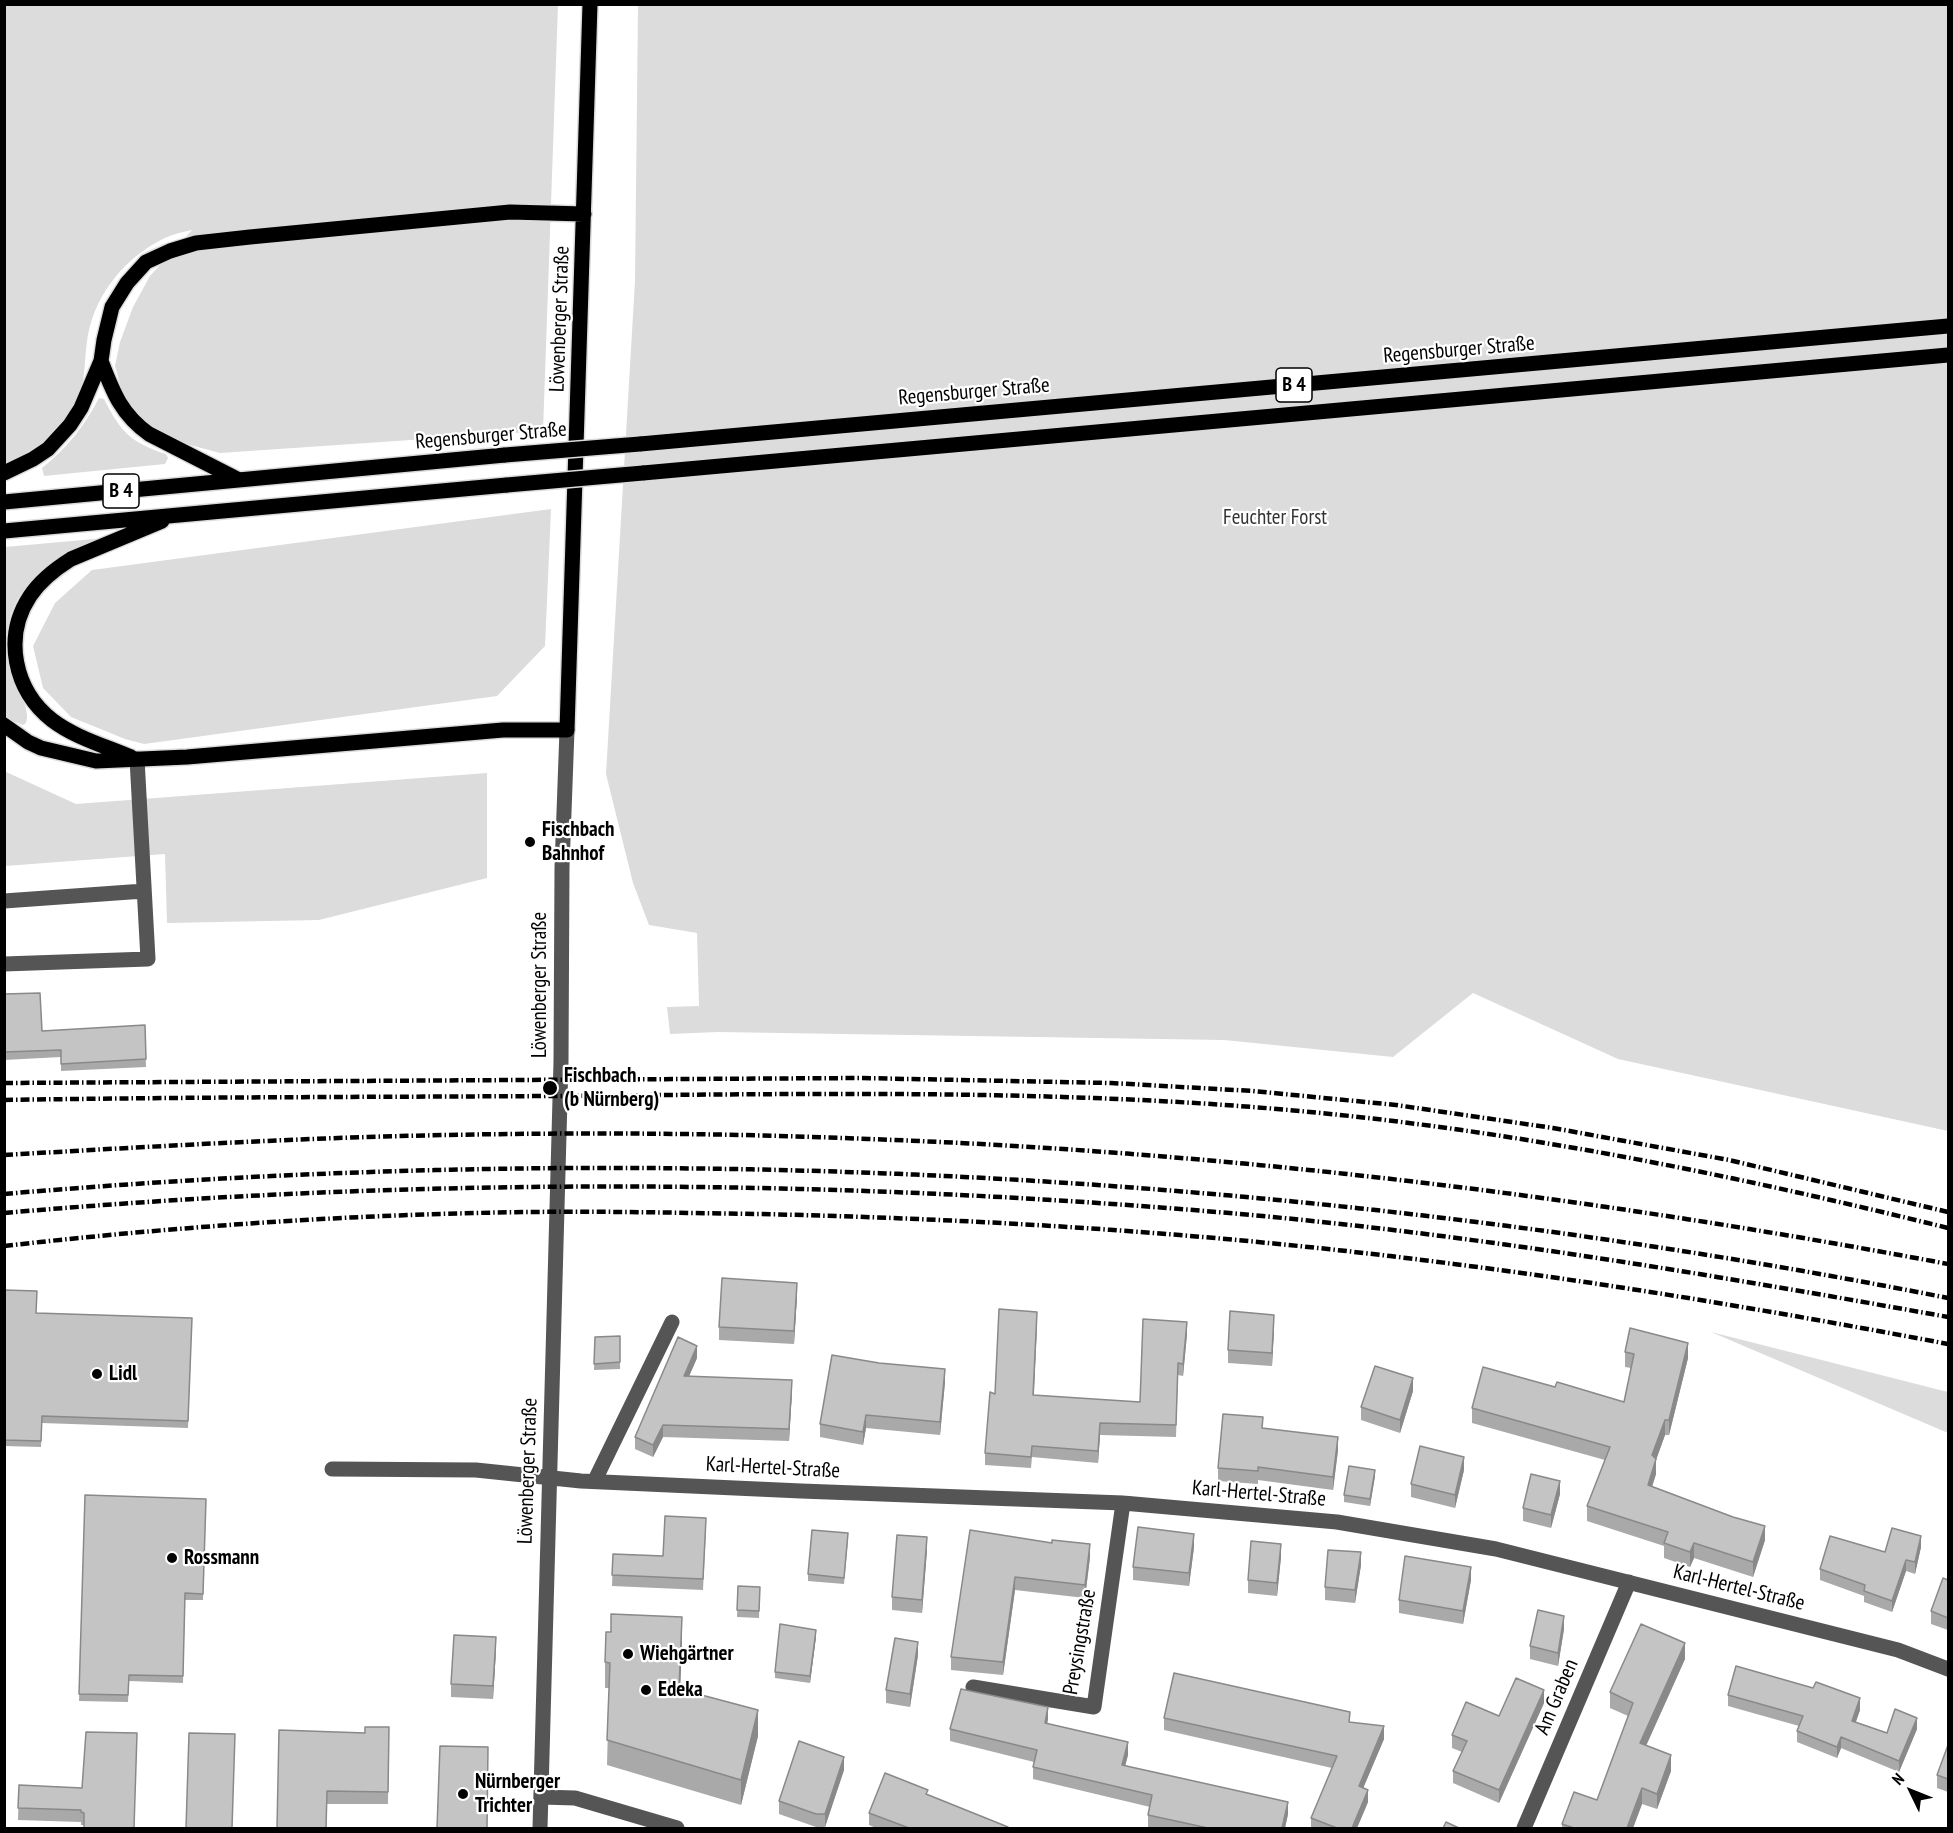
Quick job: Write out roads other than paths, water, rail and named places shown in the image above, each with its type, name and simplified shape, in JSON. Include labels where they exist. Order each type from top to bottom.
[{"type":"main road","name":"Löwenberger Straße","points":[[567,730],[590,4]]},
{"type":"main road","points":[[4,473],[33,459],[60,438],[81,408],[101,361],[112,308],[122,291],[146,262],[170,251],[196,243],[510,212],[584,214]]},
{"type":"main road","name":"Regensburger Straße","points":[[4,502],[237,479],[1948,326]]},
{"type":"main road","name":"B 4","points":[[4,531],[1948,356]]},
{"type":"main road","points":[[101,361],[125,413],[136,425],[149,434],[237,479]]},
{"type":"main road","points":[[137,759],[63,728],[41,711],[21,680],[15,656],[15,630],[31,595],[46,577],[59,567],[71,559],[175,515]]},
{"type":"main road","points":[[4,725],[28,742],[54,752],[96,761],[187,757],[503,730],[567,730]]},
{"type":"street","name":"Löwenberger Straße","points":[[540,1828],[561,1074],[562,867],[567,730]]},
{"type":"street","points":[[4,964],[148,958],[137,759]]},
{"type":"street","points":[[4,901],[144,891]]},
{"type":"street","points":[[595,1480],[672,1322]]},
{"type":"street","name":"Karl-Hertel-Straße","points":[[332,1468],[476,1470],[549,1479],[1123,1503],[1337,1522],[1496,1549],[1898,1650],[1948,1669]]},
{"type":"street","name":"Preysingstraße","points":[[973,1687],[1094,1707],[1123,1503]]},
{"type":"street","name":"Am Graben","points":[[1524,1828],[1629,1582]]},
{"type":"street","points":[[541,1797],[575,1798],[677,1828]]},
{"type":"railway","points":[[4,1083],[860,1078],[1111,1083],[1253,1091],[1396,1105],[1553,1128],[1729,1160],[1948,1212]]},
{"type":"railway","points":[[4,1100],[938,1094],[1225,1105],[1400,1122],[1558,1145],[1793,1191],[1948,1228]]},
{"type":"railway","points":[[4,1155],[430,1135],[743,1135],[1004,1145],[1275,1167],[1546,1198],[1680,1218],[1948,1264]]},
{"type":"railway","points":[[4,1194],[248,1177],[492,1169],[736,1169],[980,1178],[1223,1195],[1466,1221],[1708,1255],[1948,1298]]},
{"type":"railway","points":[[4,1213],[158,1201],[313,1193],[622,1186],[776,1188],[1086,1202],[1240,1214],[1418,1233],[1683,1271],[1948,1317]]},
{"type":"railway","points":[[4,1246],[268,1222],[467,1213],[759,1214],[1021,1224],[1281,1244],[1454,1264],[1702,1300],[1948,1344]]},
{"type":"place","name":"Fischbach Bahnhof","points":[[530,842]]},
{"type":"place","name":"Fischbach (b Nürnberg)","points":[[550,1088]]},
{"type":"place","name":"Lidl","points":[[97,1374]]},
{"type":"place","name":"Rossmann","points":[[172,1558]]},
{"type":"place","name":"Wiehgärtner","points":[[628,1654]]},
{"type":"place","name":"Edeka","points":[[646,1690]]},
{"type":"place","name":"Nürnberger Trichter","points":[[463,1794]]},
{"type":"park label","name":"Feuchter Forst","points":[[1275,518]]}]
